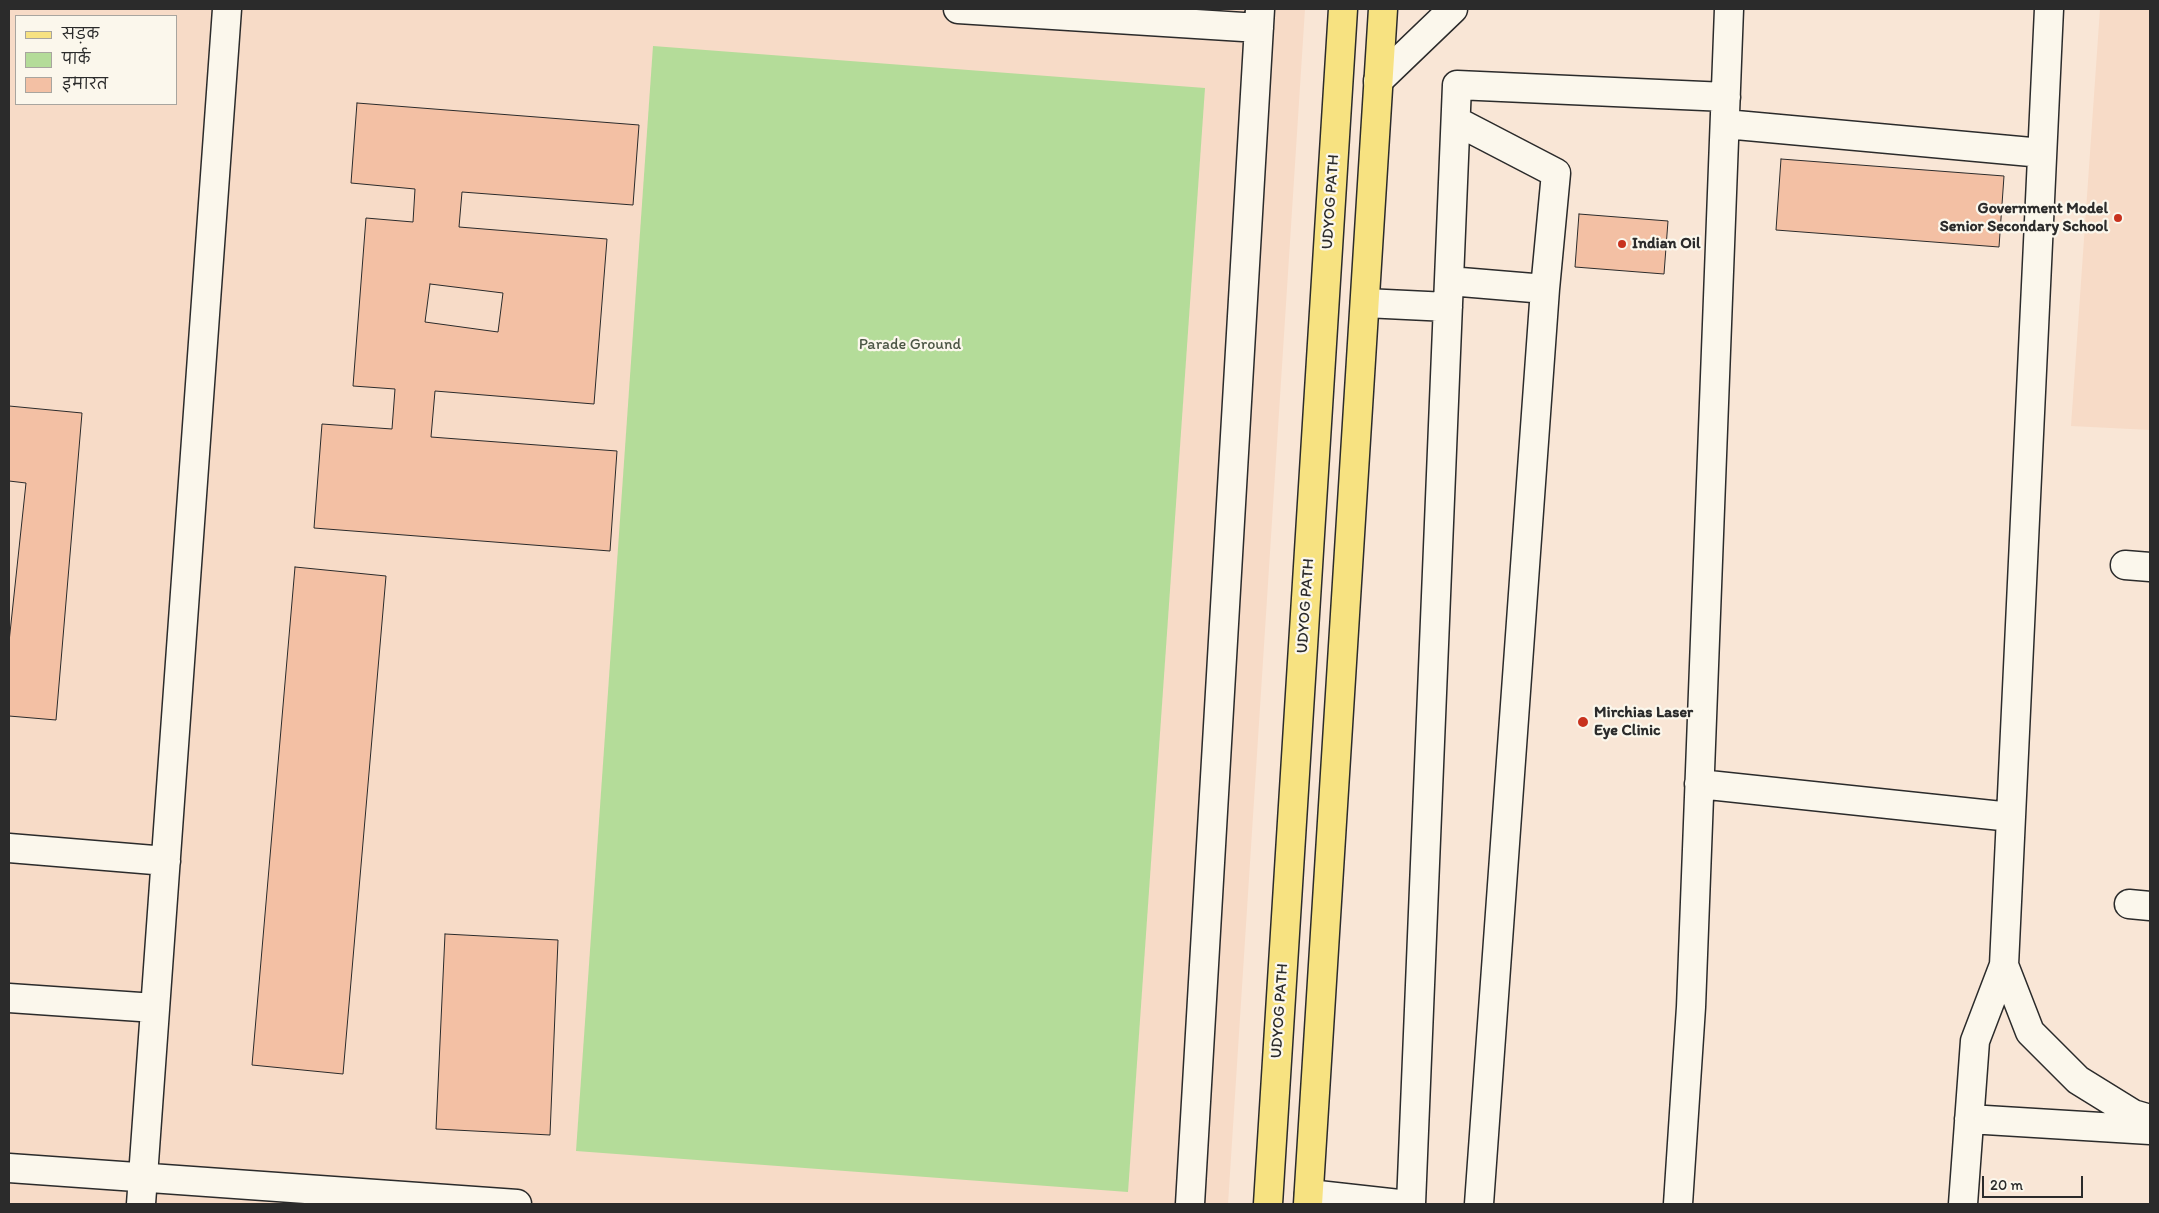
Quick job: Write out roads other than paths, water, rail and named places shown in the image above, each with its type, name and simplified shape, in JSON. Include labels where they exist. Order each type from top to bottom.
[{"type":"main road","name":"UDYOG PATH","points":[[1268,1204],[1343,9]]},
{"type":"main road","points":[[1309,1199],[1383,9]]},
{"type":"street","points":[[141,1204],[227,9]]},
{"type":"street","points":[[958,9],[1260,19],[1190,1204]]},
{"type":"street","points":[[1378,81],[1454,9]]},
{"type":"street","points":[[1678,1204],[1690,1007],[1729,9]]},
{"type":"street","points":[[1963,1204],[1975,1041],[2004,966],[2049,9]]},
{"type":"street","points":[[1411,1204],[1457,85],[1726,97]]},
{"type":"street","points":[[1456,121],[1556,173],[1478,1204]]},
{"type":"street","points":[[1725,124],[2042,153]]},
{"type":"street","points":[[1365,303],[1449,294],[1546,289]]},
{"type":"street","points":[[1699,784],[2011,817]]},
{"type":"street","points":[[9,848],[166,861]]},
{"type":"street","points":[[2004,966],[2030,1032],[2078,1080],[2133,1114],[2150,1119]]},
{"type":"street","points":[[9,998],[155,1008]]},
{"type":"street","points":[[1969,1119],[2150,1130]]},
{"type":"street","points":[[9,1168],[517,1204]]},
{"type":"street","points":[[1309,1199],[1400,1204]]},
{"type":"place","name":"Government Model Senior Secondary School","points":[[2118,218]]},
{"type":"place","name":"Indian Oil","points":[[1622,244]]},
{"type":"place","name":"Mirchias Laser Eye Clinic","points":[[1583,722]]},
{"type":"park label","name":"Parade Ground","points":[[910,345]]}]
